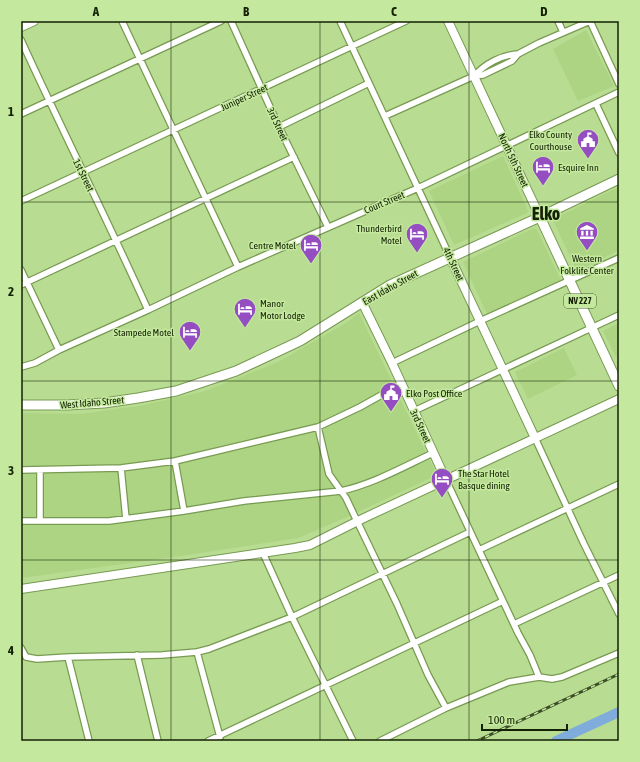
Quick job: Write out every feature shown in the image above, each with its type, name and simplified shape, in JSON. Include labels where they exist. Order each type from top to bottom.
[{"type":"main road","points":[[21,27],[34,21]]},
{"type":"main road","name":"North 5th Street","points":[[448,21],[619,386]]},
{"type":"main road","name":"East Idaho Street","points":[[163,393],[236,371],[277,353],[300,341],[390,285],[619,179]]},
{"type":"main road","name":"4th Street","points":[[450,257],[535,438]]},
{"type":"main road","name":"3rd Street","points":[[362,302],[446,480]]},
{"type":"main road","name":"West Idaho Street","points":[[21,405],[67,406],[104,403],[163,393]]},
{"type":"main road","points":[[21,589],[310,545],[619,399]]},
{"type":"street","points":[[122,21],[238,266]]},
{"type":"street","points":[[21,114],[221,21]]},
{"type":"street","name":"3rd Street","points":[[231,21],[279,127],[328,227]]},
{"type":"street","name":"4th Street","points":[[340,21],[450,257]]},
{"type":"street","name":"Juniper Street","points":[[21,201],[406,21]]},
{"type":"street","points":[[558,21],[563,32]]},
{"type":"street","points":[[385,116],[474,76],[483,75],[512,61],[518,54],[563,32],[590,21],[619,84]]},
{"type":"street","name":"1st Street","points":[[21,40],[148,310]]},
{"type":"street","points":[[279,127],[369,83]]},
{"type":"street","name":"Court Street","points":[[21,367],[35,363],[58,350],[148,310],[238,266],[418,188],[619,92]]},
{"type":"street","points":[[596,104],[619,153]]},
{"type":"street","points":[[21,285],[294,157]]},
{"type":"street","points":[[392,363],[619,258]]},
{"type":"street","points":[[21,270],[58,350]]},
{"type":"street","points":[[414,411],[619,315]]},
{"type":"street","points":[[21,470],[40,471],[121,468],[175,461],[318,427],[360,407],[402,384]]},
{"type":"street","points":[[318,427],[329,474],[341,491],[358,521],[428,675],[446,708]]},
{"type":"street","name":"4th Street","points":[[535,438],[619,614]]},
{"type":"street","points":[[21,521],[109,521],[244,501],[341,491],[370,482],[433,453]]},
{"type":"street","points":[[175,461],[184,511]]},
{"type":"street","points":[[121,468],[126,519]]},
{"type":"street","points":[[40,471],[40,521]]},
{"type":"street","name":"3rd Street","points":[[446,480],[530,655],[539,677]]},
{"type":"street","points":[[479,550],[619,484]]},
{"type":"street","points":[[21,648],[26,657],[37,659],[162,655],[197,652],[209,649],[292,617],[470,532]]},
{"type":"street","points":[[263,553],[292,617],[353,741]]},
{"type":"street","points":[[514,624],[619,575]]},
{"type":"street","points":[[208,741],[503,601]]},
{"type":"street","points":[[197,652],[220,736]]},
{"type":"street","points":[[380,741],[446,708],[509,682],[539,677],[552,679],[562,677],[619,653]]},
{"type":"street","points":[[137,655],[158,741]]},
{"type":"street","points":[[68,657],[89,741]]},
{"type":"shaded area","points":[[586,30],[614,86],[578,101],[553,49]]},
{"type":"shaded area","points":[[503,156],[528,211],[527,213],[454,245],[429,191]]},
{"type":"shaded area","points":[[619,187],[619,250],[577,271],[553,220]]},
{"type":"shaded area","points":[[534,228],[537,230],[561,280],[487,314],[463,262]]},
{"type":"shaded area","points":[[359,313],[435,471],[435,476],[298,538],[21,578],[21,413],[80,414],[139,406],[205,391],[278,362],[346,323]]},
{"type":"shaded area","points":[[619,323],[619,356],[616,357],[603,331]]},
{"type":"shaded area","points":[[564,348],[577,375],[528,399],[515,372]]},
{"type":"waterway","points":[[556,741],[619,712]]},
{"type":"railway","points":[[477,741],[619,674]]},
{"type":"place","name":"Elko County Courthouse","points":[[588,160]]},
{"type":"place","name":"Esquire Inn","points":[[543,186]]},
{"type":"place","name":"Western Folklife Center","points":[[587,252]]},
{"type":"place","name":"Thunderbird Motel","points":[[417,254]]},
{"type":"place","name":"Centre Motel","points":[[311,264]]},
{"type":"place","name":"Manor Motor Lodge","points":[[245,328]]},
{"type":"place","name":"Stampede Motel","points":[[190,352]]},
{"type":"place","name":"Elko Post Office","points":[[391,412]]},
{"type":"place","name":"The Star Hotel Basque dining","points":[[442,498]]},
{"type":"district","name":"Elko","points":[[546,214]]}]
